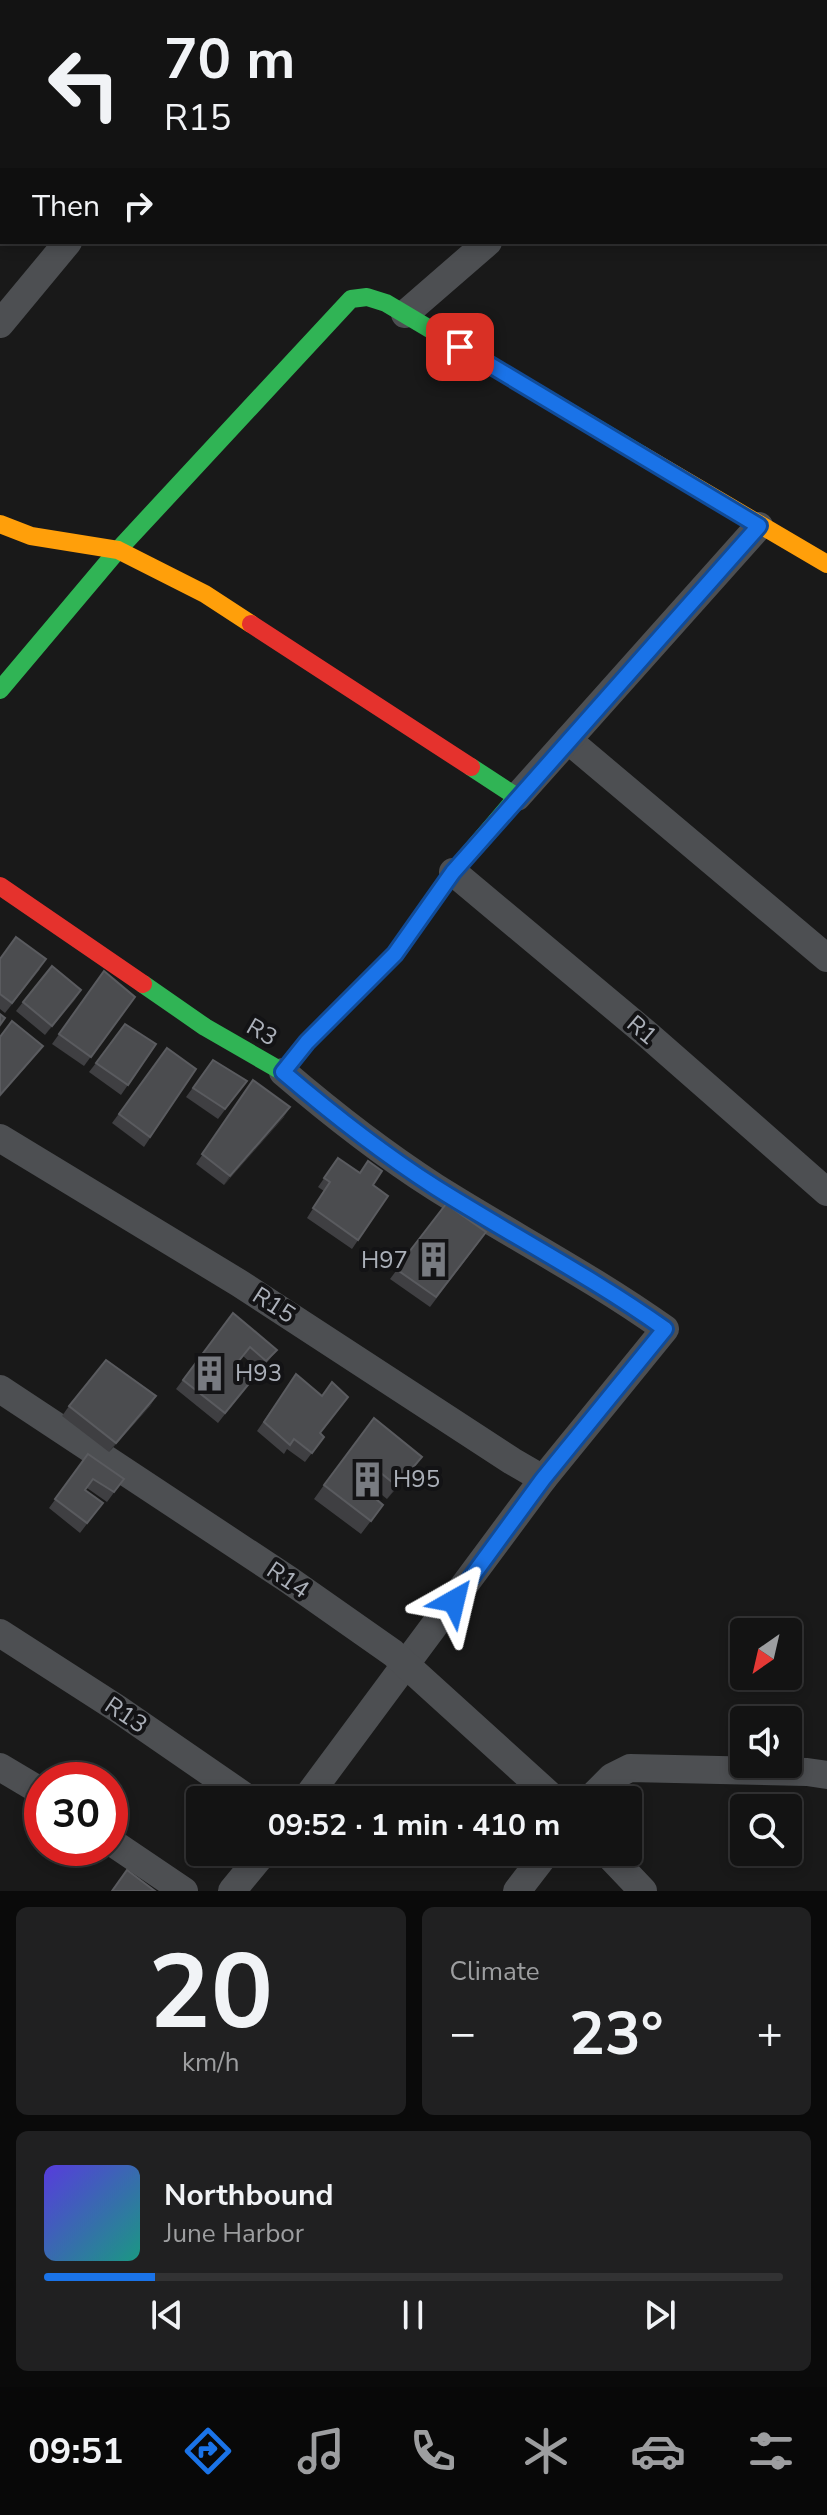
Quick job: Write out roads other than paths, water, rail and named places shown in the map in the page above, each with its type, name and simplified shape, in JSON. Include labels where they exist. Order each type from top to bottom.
[{"type":"street","points":[[0,324],[66,244]]},
{"type":"street","points":[[405,314],[469,247]]},
{"type":"street","points":[[0,690],[118,550],[351,299],[367,297],[386,303],[827,564]]},
{"type":"street","points":[[0,524],[31,536],[118,550],[205,594],[517,797],[759,526]]},
{"type":"street","points":[[568,740],[827,958]]},
{"type":"street","name":"R3","points":[[0,886],[205,1027],[283,1072],[307,1042],[395,954],[453,872],[517,797]]},
{"type":"street","name":"R1","points":[[453,872],[648,1035],[827,1192]]},
{"type":"street","points":[[283,1072],[327,1110],[432,1185],[631,1305],[665,1329],[543,1479],[316,1786]]},
{"type":"street","name":"R15","points":[[0,1138],[239,1283],[543,1479]]},
{"type":"street","name":"R14","points":[[0,1389],[289,1580],[407,1664],[540,1786]]},
{"type":"street","name":"R13","points":[[0,1633],[230,1786]]},
{"type":"street","points":[[0,1767],[24,1781]]},
{"type":"street","points":[[603,1786],[612,1777],[630,1768],[827,1775]]},
{"type":"street","points":[[128,1853],[184,1891]]},
{"type":"street","points":[[232,1891],[253,1866]]},
{"type":"street","points":[[517,1891],[537,1866]]},
{"type":"street","points":[[619,1866],[643,1891]]},
{"type":"place","name":"H97","points":[[434,1260]]},
{"type":"place","name":"H93","points":[[209,1373]]},
{"type":"place","name":"H95","points":[[367,1479]]}]
